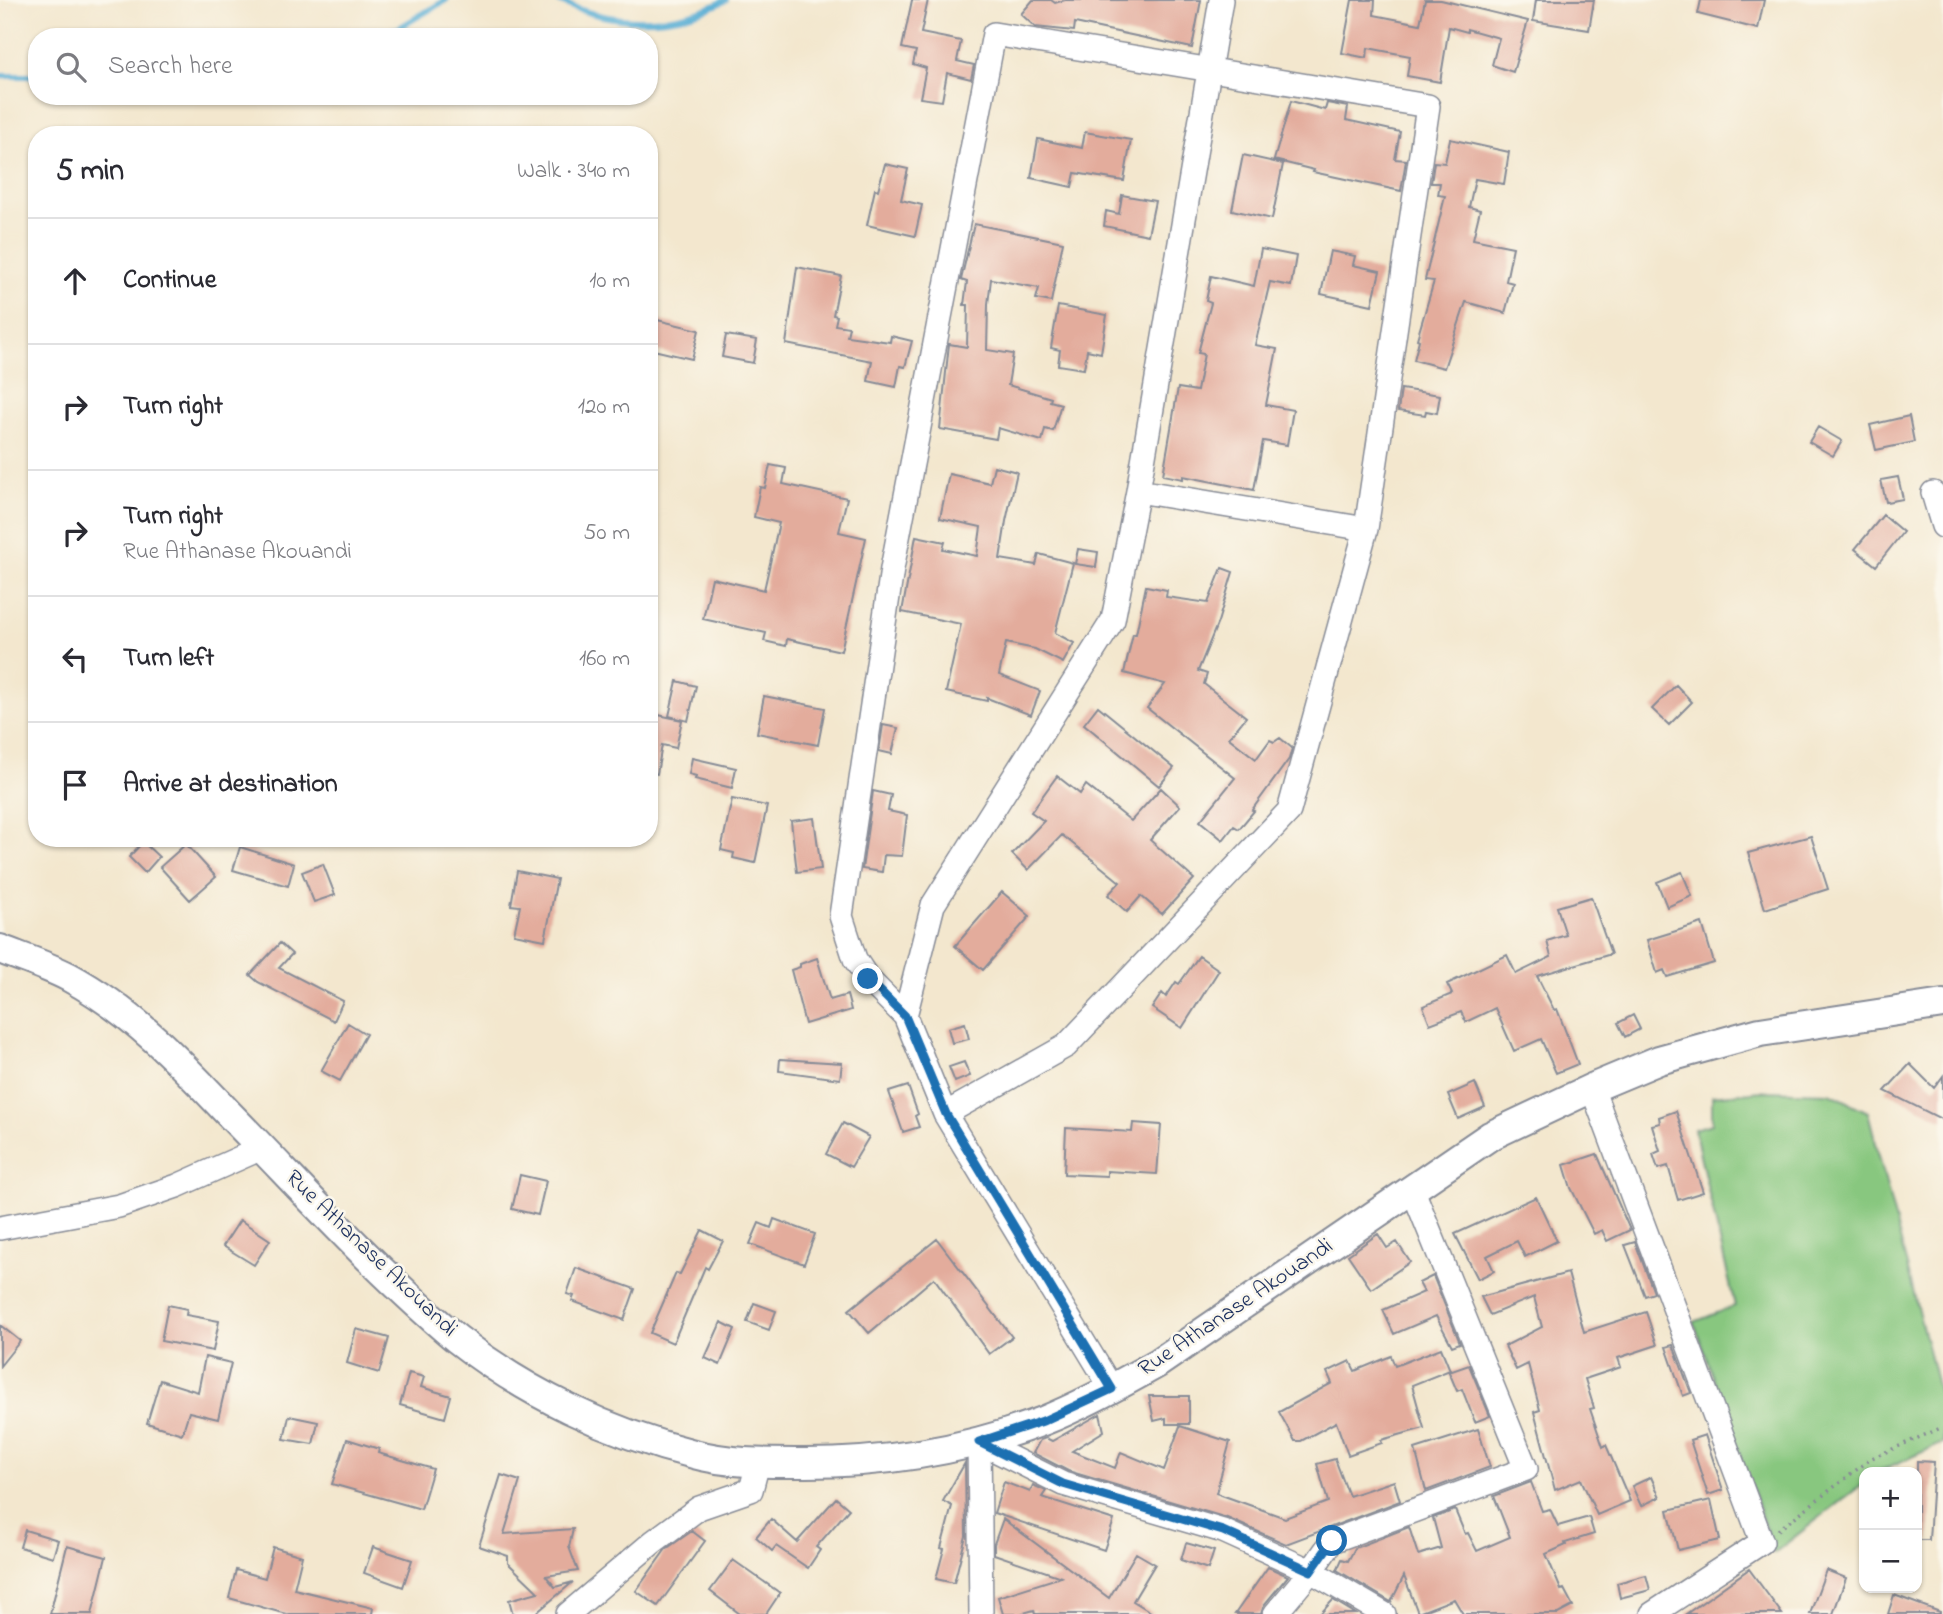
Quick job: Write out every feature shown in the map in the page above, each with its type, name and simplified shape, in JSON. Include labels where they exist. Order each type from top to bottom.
[{"type":"street","points":[[905,1016],[933,905],[1113,620],[1138,491],[1221,0]]},
{"type":"street","points":[[946,1114],[1066,1046],[1289,811],[1366,529],[1428,106],[994,34],[892,569],[841,916],[855,959],[868,979],[905,1016],[946,1114],[1112,1389]]},
{"type":"street","points":[[1138,491],[1366,529]]},
{"type":"street","points":[[1933,493],[1943,526]]},
{"type":"street","name":"Rue Athanase Akouandi","points":[[0,949],[68,976],[125,1014],[180,1063],[381,1270],[457,1339],[522,1382],[571,1410],[633,1436],[698,1455],[758,1463],[892,1459],[979,1442],[1043,1421],[1112,1389],[1158,1363],[1490,1136],[1592,1088],[1659,1060],[1760,1032],[1943,1004]]},
{"type":"street","points":[[1592,1088],[1762,1542],[1652,1614]]},
{"type":"street","points":[[0,1228],[118,1206],[177,1186],[262,1148]]},
{"type":"street","points":[[1275,1614],[1332,1541],[1526,1469],[1412,1188]]},
{"type":"street","points":[[981,1614],[979,1442],[1063,1484],[1223,1531],[1311,1571],[1384,1614]]},
{"type":"street","points":[[569,1614],[653,1542],[699,1508],[751,1490],[758,1463]]},
{"type":"path","points":[[1762,1542],[1872,1458],[1943,1427]]},
{"type":"green space","points":[[1762,1091],[1830,1093],[1868,1112],[1943,1409],[1943,1443],[1888,1467],[1859,1467],[1859,1487],[1774,1553],[1694,1322],[1735,1306],[1694,1129],[1712,1124],[1712,1096]]},
{"type":"building","points":[[912,0],[928,0],[921,33],[961,41],[957,61],[974,65],[971,79],[947,73],[942,101],[920,98],[926,68],[913,64],[916,51],[902,48]]},
{"type":"building","points":[[1033,0],[1051,0],[1055,3],[1065,0],[1201,0],[1192,48],[1075,23],[1074,31],[1035,27],[1021,14]]},
{"type":"building","points":[[1352,0],[1375,0],[1374,15],[1420,24],[1425,0],[1441,0],[1528,21],[1513,72],[1492,65],[1499,38],[1449,27],[1440,82],[1407,76],[1410,56],[1368,48],[1367,58],[1342,53]]},
{"type":"building","points":[[1536,0],[1594,0],[1589,30],[1533,21]]},
{"type":"building","points":[[1701,0],[1764,0],[1758,29],[1698,14]]},
{"type":"building","points":[[1291,101],[1325,110],[1327,103],[1348,107],[1346,120],[1400,132],[1395,159],[1406,160],[1401,191],[1313,172],[1314,170],[1274,160]]},
{"type":"building","points":[[1085,132],[1131,140],[1124,181],[1075,173],[1072,187],[1031,178],[1038,139],[1082,148]]},
{"type":"building","points":[[1450,139],[1509,152],[1504,184],[1475,179],[1469,207],[1480,210],[1473,239],[1513,247],[1506,281],[1513,283],[1505,313],[1466,302],[1444,368],[1414,360],[1419,340],[1417,339],[1434,281],[1425,280],[1445,196],[1438,195],[1440,183],[1431,183],[1434,162],[1445,163]]},
{"type":"building","points":[[1243,155],[1283,164],[1272,219],[1232,210]]},
{"type":"building","points":[[885,164],[908,169],[901,200],[922,205],[915,236],[867,225],[875,189],[878,190]]},
{"type":"building","points":[[1122,195],[1155,201],[1148,235],[1104,226],[1106,211],[1119,214]]},
{"type":"building","points":[[974,224],[1063,242],[1051,302],[1036,299],[1039,288],[991,279],[988,304],[987,350],[1013,354],[1008,385],[1051,398],[1050,401],[1061,404],[1053,431],[1045,429],[1042,441],[998,428],[996,439],[940,429],[949,344],[967,347],[968,305],[964,305],[967,282],[961,280]]},
{"type":"building","points":[[1261,249],[1296,256],[1291,286],[1270,282],[1255,345],[1277,349],[1266,405],[1293,410],[1287,445],[1263,441],[1254,490],[1183,476],[1183,479],[1163,475],[1178,388],[1197,391],[1204,354],[1198,353],[1211,303],[1206,301],[1211,276],[1254,286]]},
{"type":"building","points":[[1330,251],[1355,256],[1353,265],[1380,271],[1372,305],[1321,294]]},
{"type":"building","points":[[797,267],[841,276],[833,315],[837,316],[835,325],[849,327],[847,336],[890,342],[891,336],[912,341],[905,367],[900,366],[896,387],[868,381],[872,361],[786,344]]},
{"type":"building","points":[[1058,306],[1107,315],[1101,353],[1087,350],[1084,369],[1058,365],[1060,350],[1051,348]]},
{"type":"building","points":[[658,320],[699,330],[692,359],[658,351]]},
{"type":"building","points":[[726,335],[757,340],[753,363],[722,357]]},
{"type":"building","points":[[1401,389],[1440,395],[1437,413],[1426,411],[1425,415],[1398,411]]},
{"type":"building","points":[[1909,416],[1914,442],[1876,450],[1870,425]]},
{"type":"building","points":[[1818,427],[1842,441],[1833,456],[1809,442]]},
{"type":"building","points":[[770,465],[786,468],[783,484],[847,498],[839,532],[866,538],[841,651],[787,639],[786,646],[764,641],[766,633],[703,619],[712,578],[764,590],[779,523],[754,517],[760,487],[765,488]]},
{"type":"building","points":[[994,466],[1017,472],[1000,559],[1036,565],[1039,554],[1073,563],[1055,633],[1074,643],[1063,663],[1035,649],[1006,643],[999,675],[1040,691],[1031,715],[987,698],[987,701],[946,692],[961,624],[902,612],[916,536],[945,542],[943,549],[977,556],[981,527],[940,518],[949,474],[990,483]]},
{"type":"building","points":[[1898,477],[1903,499],[1886,502],[1881,480]]},
{"type":"building","points":[[1883,515],[1903,532],[1876,566],[1855,549]]},
{"type":"building","points":[[1078,549],[1098,552],[1096,567],[1075,564]]},
{"type":"building","points":[[1222,568],[1233,572],[1218,622],[1198,671],[1207,674],[1204,684],[1246,717],[1229,738],[1256,759],[1270,740],[1274,742],[1280,738],[1292,748],[1289,759],[1252,810],[1254,811],[1239,829],[1234,826],[1223,840],[1200,821],[1235,778],[1147,708],[1165,684],[1124,673],[1146,586],[1167,590],[1166,597],[1208,603]]},
{"type":"building","points":[[677,681],[696,686],[688,721],[669,716]]},
{"type":"building","points":[[1676,685],[1692,702],[1669,725],[1652,709]]},
{"type":"building","points":[[764,696],[825,708],[818,745],[757,733]]},
{"type":"building","points":[[1098,706],[1174,768],[1159,786],[1084,724]]},
{"type":"building","points":[[658,715],[682,720],[676,748],[662,745],[658,768]]},
{"type":"building","points":[[883,725],[898,728],[892,754],[879,751]]},
{"type":"building","points":[[692,758],[736,768],[732,788],[695,779],[696,776],[689,774]]},
{"type":"building","points":[[1057,776],[1080,794],[1086,785],[1131,821],[1161,788],[1180,806],[1150,840],[1194,879],[1162,914],[1141,896],[1127,912],[1108,895],[1120,882],[1062,835],[1028,870],[1012,854],[1044,821],[1031,812]]},
{"type":"building","points":[[873,791],[891,795],[888,811],[907,815],[902,856],[884,855],[882,872],[862,869]]},
{"type":"building","points":[[732,799],[767,806],[755,863],[733,858],[734,853],[721,850]]},
{"type":"building","points":[[814,818],[821,869],[797,872],[791,821]]},
{"type":"building","points":[[1811,836],[1828,889],[1765,909],[1748,853]]},
{"type":"building","points":[[138,847],[148,847],[159,857],[145,873],[129,857]]},
{"type":"building","points":[[183,847],[189,847],[216,877],[190,900],[160,867]]},
{"type":"building","points":[[240,847],[294,864],[288,886],[233,870]]},
{"type":"building","points":[[323,864],[335,895],[314,902],[302,872]]},
{"type":"building","points":[[517,871],[557,879],[545,940],[514,934],[520,906],[511,905]]},
{"type":"building","points":[[1682,872],[1692,896],[1667,907],[1657,882]]},
{"type":"building","points":[[1002,892],[1030,916],[983,970],[955,946]]},
{"type":"building","points":[[1591,897],[1611,954],[1537,976],[1554,1010],[1557,1009],[1578,1064],[1556,1073],[1541,1039],[1514,1051],[1495,1008],[1466,1022],[1461,1012],[1430,1024],[1423,1006],[1452,994],[1447,984],[1507,955],[1516,974],[1551,957],[1547,941],[1566,935],[1557,907]]},
{"type":"building","points":[[1702,923],[1714,963],[1667,977],[1664,970],[1657,973],[1647,940]]},
{"type":"building","points":[[280,943],[292,954],[279,968],[343,1001],[334,1021],[258,982],[250,975]]},
{"type":"building","points":[[1199,956],[1219,970],[1182,1028],[1152,1008],[1162,993],[1166,997],[1176,982],[1179,984]]},
{"type":"building","points":[[817,958],[830,1000],[847,995],[851,1010],[805,1024],[791,970]]},
{"type":"building","points":[[1633,1015],[1640,1029],[1625,1037],[1618,1023]]},
{"type":"building","points":[[348,1023],[366,1034],[340,1081],[321,1071]]},
{"type":"building","points":[[965,1023],[969,1039],[952,1043],[948,1028]]},
{"type":"building","points":[[780,1059],[842,1063],[840,1079],[779,1071]]},
{"type":"building","points":[[964,1062],[970,1076],[955,1082],[949,1067]]},
{"type":"building","points":[[1910,1064],[1934,1088],[1943,1076],[1943,1120],[1885,1091]]},
{"type":"building","points":[[1475,1083],[1485,1107],[1458,1119],[1448,1095]]},
{"type":"building","points":[[908,1086],[918,1114],[915,1116],[919,1127],[903,1132],[889,1092]]},
{"type":"building","points":[[1676,1111],[1703,1192],[1678,1200],[1668,1166],[1658,1169],[1653,1154],[1660,1151],[1652,1125],[1660,1123],[1659,1117]]},
{"type":"building","points":[[843,1123],[869,1137],[851,1167],[826,1154]]},
{"type":"building","points":[[1133,1123],[1161,1125],[1157,1174],[1107,1171],[1107,1176],[1064,1174],[1066,1128],[1132,1132]]},
{"type":"building","points":[[1597,1154],[1630,1230],[1607,1241],[1602,1230],[1594,1234],[1571,1188],[1564,1165]]},
{"type":"building","points":[[520,1175],[546,1181],[538,1215],[512,1209]]},
{"type":"building","points":[[1536,1197],[1557,1241],[1525,1257],[1517,1241],[1487,1256],[1494,1271],[1478,1279],[1455,1234]]},
{"type":"building","points":[[774,1219],[815,1234],[804,1264],[750,1244],[759,1223],[771,1228]]},
{"type":"building","points":[[240,1220],[270,1240],[254,1265],[223,1246]]},
{"type":"building","points":[[702,1230],[723,1241],[708,1269],[705,1267],[673,1343],[650,1333],[676,1273],[680,1274]]},
{"type":"building","points":[[1378,1234],[1387,1248],[1397,1242],[1410,1262],[1371,1289],[1348,1255]]},
{"type":"building","points":[[937,1239],[1012,1337],[989,1354],[934,1278],[869,1333],[849,1310]]},
{"type":"building","points":[[1635,1242],[1654,1293],[1645,1296],[1625,1245]]},
{"type":"building","points":[[576,1268],[635,1289],[624,1320],[572,1301],[574,1296],[567,1294]]},
{"type":"building","points":[[1568,1273],[1584,1332],[1646,1312],[1657,1345],[1618,1358],[1621,1367],[1585,1379],[1594,1408],[1590,1409],[1603,1447],[1606,1445],[1630,1501],[1597,1515],[1581,1479],[1555,1490],[1534,1412],[1540,1410],[1528,1364],[1516,1370],[1505,1346],[1542,1327],[1534,1297],[1490,1315],[1481,1297]]},
{"type":"building","points":[[1433,1276],[1460,1343],[1452,1346],[1436,1316],[1394,1334],[1383,1310],[1424,1292],[1419,1283]]},
{"type":"building","points":[[754,1303],[776,1311],[769,1330],[747,1322]]},
{"type":"building","points":[[168,1305],[187,1309],[186,1315],[219,1321],[213,1351],[161,1341]]},
{"type":"building","points":[[721,1322],[735,1329],[720,1365],[705,1358]]},
{"type":"building","points":[[0,1325],[20,1341],[0,1366]]},
{"type":"building","points":[[356,1329],[389,1338],[379,1373],[347,1363]]},
{"type":"building","points":[[1673,1345],[1691,1393],[1683,1396],[1666,1347]]},
{"type":"building","points":[[1441,1348],[1450,1370],[1412,1385],[1424,1428],[1381,1440],[1382,1443],[1348,1455],[1336,1422],[1301,1441],[1295,1441],[1279,1412],[1332,1383],[1327,1372],[1350,1361],[1355,1371],[1391,1356],[1395,1366]]},
{"type":"building","points":[[205,1357],[231,1363],[218,1419],[189,1412],[182,1434],[147,1423],[160,1380],[198,1392]]},
{"type":"building","points":[[1469,1365],[1490,1416],[1475,1422],[1462,1389],[1457,1391],[1449,1372]]},
{"type":"building","points":[[409,1373],[424,1377],[421,1387],[451,1396],[445,1418],[400,1405]]},
{"type":"building","points":[[1149,1396],[1189,1396],[1189,1424],[1166,1424],[1166,1418],[1154,1421]]},
{"type":"building","points":[[1100,1414],[1104,1431],[1072,1451],[1115,1468],[1121,1452],[1164,1470],[1180,1426],[1230,1442],[1216,1493],[1285,1518],[1328,1502],[1317,1464],[1335,1459],[1349,1496],[1394,1481],[1400,1501],[1286,1544],[1227,1518],[1068,1471],[1033,1453],[1040,1440],[1046,1438],[1052,1441]]},
{"type":"building","points":[[289,1416],[318,1422],[313,1444],[284,1439]]},
{"type":"building","points":[[1478,1429],[1490,1467],[1426,1491],[1415,1449]]},
{"type":"building","points":[[1705,1435],[1723,1490],[1708,1495],[1690,1440]]},
{"type":"building","points":[[347,1439],[379,1449],[378,1453],[433,1469],[421,1509],[332,1484]]},
{"type":"building","points":[[1917,1461],[1934,1462],[1929,1540],[1922,1540],[1922,1467],[1917,1467]]},
{"type":"building","points":[[965,1463],[966,1536],[954,1583],[936,1579],[952,1506],[943,1501]]},
{"type":"building","points":[[501,1475],[520,1481],[504,1534],[573,1529],[569,1547],[578,1571],[546,1576],[555,1587],[573,1582],[535,1614],[513,1614],[509,1600],[538,1592],[508,1563],[508,1556],[479,1546]]},
{"type":"building","points":[[1651,1477],[1660,1497],[1641,1506],[1632,1486]]},
{"type":"building","points":[[1004,1482],[1030,1492],[1033,1485],[1046,1491],[1042,1497],[1114,1520],[1104,1550],[994,1513]]},
{"type":"building","points":[[1531,1482],[1542,1511],[1550,1509],[1558,1526],[1589,1517],[1594,1534],[1565,1543],[1566,1545],[1546,1554],[1561,1590],[1564,1589],[1573,1606],[1558,1614],[1463,1614],[1454,1599],[1418,1613],[1404,1576],[1391,1602],[1337,1570],[1342,1559],[1348,1561],[1355,1548],[1409,1527],[1418,1555],[1441,1548],[1433,1518],[1455,1510],[1465,1534],[1468,1533],[1477,1551],[1510,1537],[1494,1496]]},
{"type":"building","points":[[836,1498],[849,1509],[816,1547],[820,1550],[808,1568],[776,1546],[772,1551],[756,1537],[771,1519],[797,1542]]},
{"type":"building","points":[[1711,1500],[1720,1540],[1678,1550],[1668,1510]]},
{"type":"building","points":[[1003,1519],[1109,1598],[1136,1553],[1155,1564],[1133,1601],[1154,1614],[1035,1614],[1034,1610],[1020,1614],[1003,1614],[998,1597],[1061,1577],[994,1554],[994,1544]]},
{"type":"building","points":[[25,1530],[58,1540],[53,1557],[20,1547]]},
{"type":"building","points":[[692,1531],[705,1541],[658,1606],[636,1591],[666,1549]]},
{"type":"building","points":[[1186,1543],[1214,1551],[1208,1569],[1181,1560]]},
{"type":"building","points":[[67,1546],[106,1557],[92,1614],[50,1614]]},
{"type":"building","points":[[273,1547],[302,1556],[294,1589],[373,1608],[372,1614],[286,1614],[229,1598],[236,1570],[265,1578]]},
{"type":"building","points":[[373,1547],[412,1560],[403,1587],[364,1573]]},
{"type":"building","points":[[733,1560],[780,1593],[766,1614],[740,1614],[710,1591]]},
{"type":"building","points":[[1268,1567],[1288,1576],[1264,1605],[1261,1614],[1235,1614]]},
{"type":"building","points":[[1749,1569],[1782,1614],[1686,1614]]},
{"type":"building","points":[[1826,1570],[1846,1578],[1833,1614],[1810,1614]]},
{"type":"building","points":[[1646,1575],[1650,1590],[1620,1598],[1617,1583]]},
{"type":"building","points":[[1894,1595],[1940,1612],[1940,1614],[1888,1614]]},
{"type":"building","points":[[1333,1600],[1356,1614],[1320,1614]]},
{"type":"waterway","points":[[399,28],[446,0]]},
{"type":"waterway","points":[[557,0],[598,15],[642,20],[685,15],[726,0]]},
{"type":"waterway","points":[[0,76],[28,76]]},
{"type":"route","points":[[868,979],[905,1016],[946,1114],[1112,1389],[1043,1421],[979,1442],[1063,1484],[1223,1531],[1311,1571],[1332,1541]]}]
